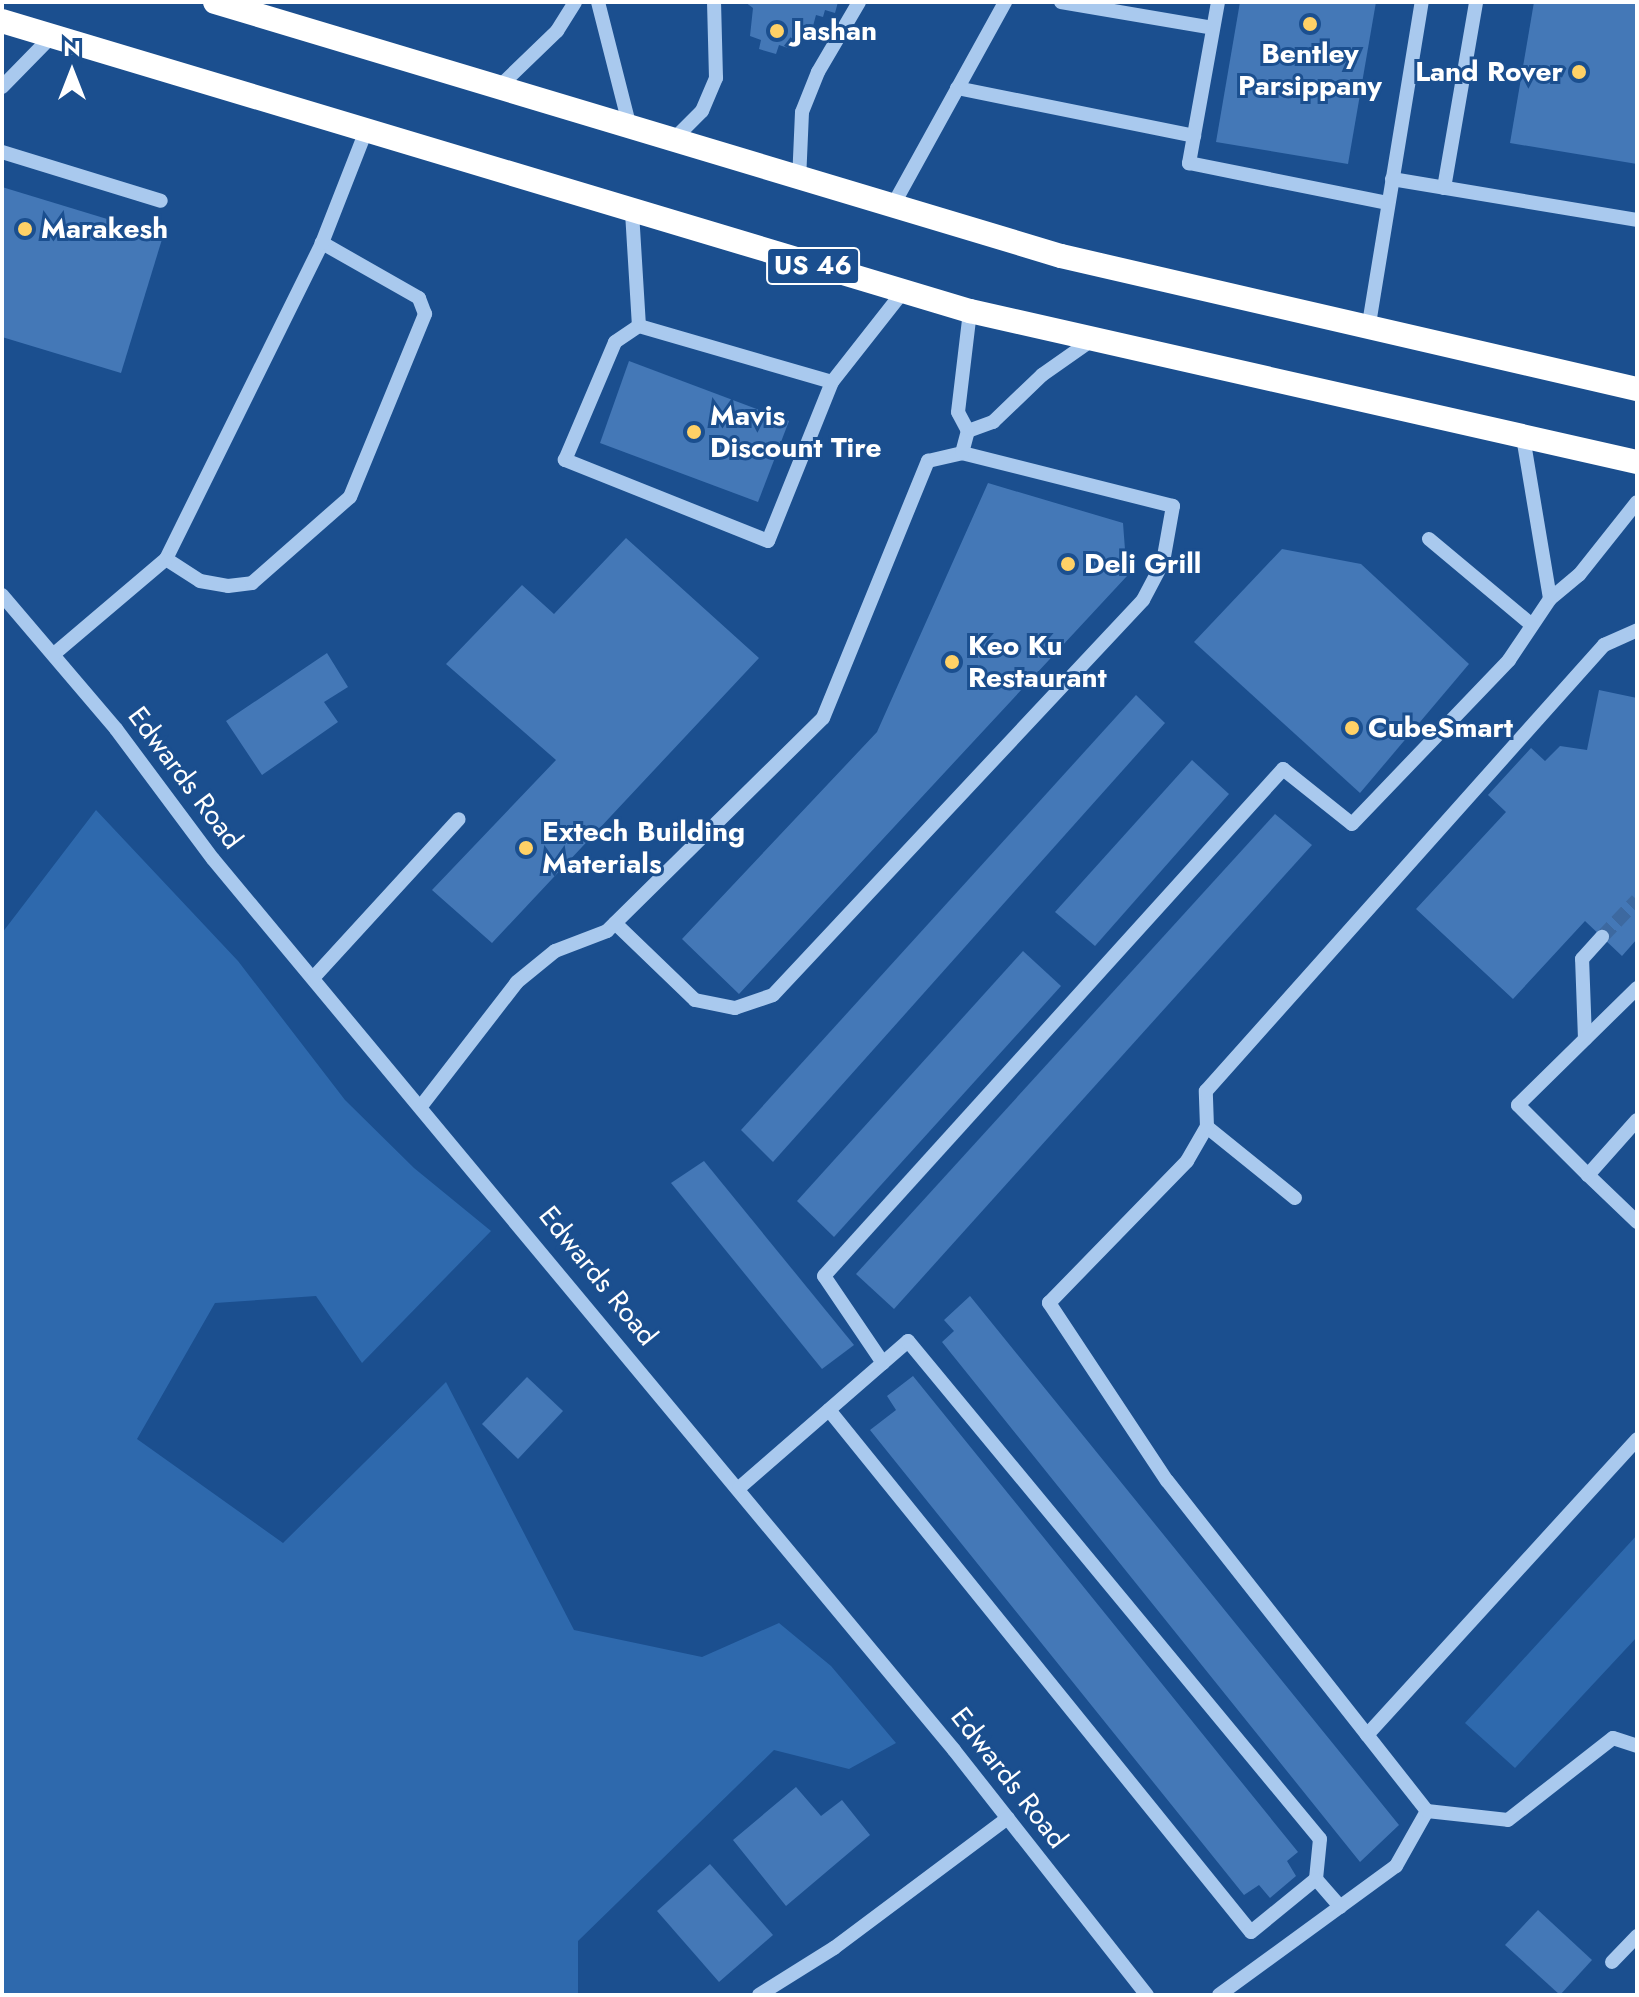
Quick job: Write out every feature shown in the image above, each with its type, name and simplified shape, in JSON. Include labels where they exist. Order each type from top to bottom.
[{"type":"highway","points":[[215,2],[240,6],[799,181],[1061,256],[1368,330],[1637,389]]},
{"type":"highway","name":"US 46","points":[[2,21],[902,293],[1089,342],[1637,462]]},
{"type":"street","points":[[498,88],[557,31],[575,2]]},
{"type":"street","points":[[598,2],[630,128]]},
{"type":"street","points":[[672,141],[702,111],[716,78],[714,2]]},
{"type":"street","points":[[799,181],[802,112],[818,72],[859,2]]},
{"type":"street","points":[[892,207],[1005,2]]},
{"type":"street","points":[[1061,2],[1213,28]]},
{"type":"street","points":[[1218,2],[1189,163],[1387,203]]},
{"type":"street","points":[[1368,330],[1422,2]]},
{"type":"street","points":[[1444,188],[1476,2]]},
{"type":"street","points":[[2,87],[52,36]]},
{"type":"street","points":[[957,88],[1194,136]]},
{"type":"street","points":[[54,654],[166,559],[322,243],[366,131]]},
{"type":"street","points":[[2,152],[161,201]]},
{"type":"street","points":[[1392,179],[1637,220]]},
{"type":"street","points":[[632,212],[639,326]]},
{"type":"street","points":[[166,559],[200,581],[228,586],[252,583],[350,497],[425,314],[419,298],[322,243]]},
{"type":"street","points":[[832,382],[639,326],[615,342],[565,460],[768,541],[832,382],[902,293]]},
{"type":"street","points":[[962,453],[968,431],[958,412],[970,311]]},
{"type":"street","points":[[968,431],[993,422],[1042,375],[1089,342]]},
{"type":"street","points":[[1523,437],[1550,599]]},
{"type":"street","points":[[422,1105],[484,1020],[526,973],[555,951],[615,923],[823,718],[928,461],[962,453],[1173,506],[1163,562],[1143,600],[773,995],[735,1008],[695,1000],[615,923]]},
{"type":"street","points":[[883,1363],[824,1276],[1283,769],[1352,824],[1509,660],[1550,599],[1579,575],[1637,502]]},
{"type":"street","points":[[1429,539],[1532,625]]},
{"type":"street","name":"Edwards Road","points":[[2,595],[54,654],[213,859],[422,1105],[739,1488],[1008,1818],[1147,1995]]},
{"type":"street","points":[[1637,630],[1604,645],[1206,1091],[1207,1127],[1187,1161],[1049,1303],[1167,1481],[1427,1811],[1508,1820],[1613,1738],[1637,1746]]},
{"type":"street","points":[[314,977],[459,819]]},
{"type":"street","points":[[1585,1039],[1582,959],[1602,937]]},
{"type":"street","points":[[1637,988],[1518,1105],[1637,1222]]},
{"type":"street","points":[[1588,1175],[1637,1120]]},
{"type":"street","points":[[1207,1127],[1295,1198]]},
{"type":"street","points":[[739,1488],[908,1341],[1320,1839],[1316,1879],[1251,1932],[829,1410]]},
{"type":"street","points":[[1367,1735],[1637,1439]]},
{"type":"street","points":[[1219,1995],[1396,1866],[1427,1811]]},
{"type":"street","points":[[759,1995],[834,1948],[1008,1818]]},
{"type":"street","points":[[1316,1879],[1340,1907]]},
{"type":"street","points":[[1612,1962],[1637,1936]]},
{"type":"shaded area","points":[[96,810],[238,961],[345,1100],[414,1168],[491,1231],[362,1363],[316,1296],[215,1303],[137,1439],[283,1543],[446,1382],[574,1630],[702,1657],[779,1623],[831,1666],[896,1743],[849,1769],[774,1750],[578,1941],[578,1995],[2,1995],[2,933]]},
{"type":"shaded area","points":[[1637,1535],[1637,1637],[1515,1768],[1465,1723]]},
{"type":"building","name":"Jashan","points":[[745,2],[838,2],[835,13],[825,10],[823,17],[816,15],[813,26],[806,24],[801,40],[794,38],[791,49],[779,45],[776,54],[759,49],[761,40],[750,36],[753,8]]},
{"type":"building","points":[[1240,2],[1376,2],[1348,164],[1216,142]]},
{"type":"building","name":"Land Rover","points":[[1534,2],[1637,2],[1637,164],[1510,143]]},
{"type":"building","points":[[2,187],[163,236],[121,373],[2,337]]},
{"type":"building","name":"Mavis Discount Tire","points":[[629,361],[789,421],[758,502],[600,443]]},
{"type":"building","points":[[988,483],[1123,523],[1127,576],[739,994],[682,939],[877,732]]},
{"type":"building","points":[[626,538],[759,658],[492,943],[432,890],[556,760],[446,664],[522,585],[554,614]]},
{"type":"building","name":"CubeSmart","points":[[1282,549],[1361,564],[1469,664],[1360,793],[1194,642]]},
{"type":"building","points":[[327,653],[348,687],[324,702],[338,722],[262,775],[226,721]]},
{"type":"building","points":[[1599,690],[1637,698],[1637,939],[1622,956],[1585,921],[1513,999],[1416,909],[1506,812],[1488,795],[1531,748],[1545,761],[1560,746],[1587,750]]},
{"type":"building","points":[[1136,695],[1165,723],[773,1162],[741,1130]]},
{"type":"building","points":[[1192,760],[1229,794],[1095,946],[1055,912]]},
{"type":"building","points":[[1275,814],[1312,845],[894,1309],[856,1274]]},
{"type":"building","points":[[1023,951],[1061,986],[834,1237],[797,1201]]},
{"type":"building","points":[[704,1161],[854,1345],[822,1369],[671,1183]]},
{"type":"building","points":[[970,1296],[1399,1825],[1360,1862],[942,1342],[954,1331],[944,1320]]},
{"type":"building","points":[[913,1376],[1298,1852],[1287,1861],[1296,1876],[1270,1898],[1259,1885],[1244,1895],[870,1430],[896,1410],[887,1396]]},
{"type":"building","points":[[527,1377],[563,1411],[518,1459],[482,1424]]},
{"type":"building","points":[[796,1787],[821,1816],[842,1800],[870,1835],[786,1906],[733,1840]]},
{"type":"building","points":[[710,1864],[773,1935],[719,1982],[657,1911]]},
{"type":"building","points":[[1538,1910],[1592,1960],[1560,1995],[1505,1945]]},
{"type":"tunnel","points":[[1602,937],[1637,900]]},
{"type":"place","name":"Bentley Parsippany","points":[[1310,24]]},
{"type":"place","name":"Jashan","points":[[777,31]]},
{"type":"place","name":"Land Rover","points":[[1579,72]]},
{"type":"place","name":"Marakesh","points":[[25,229]]},
{"type":"place","name":"Mavis Discount Tire","points":[[694,432]]},
{"type":"place","name":"Deli Grill","points":[[1068,564]]},
{"type":"place","name":"Keo Ku Restaurant","points":[[952,662]]},
{"type":"place","name":"CubeSmart","points":[[1352,728]]},
{"type":"place","name":"Extech Building Materials","points":[[526,848]]}]
